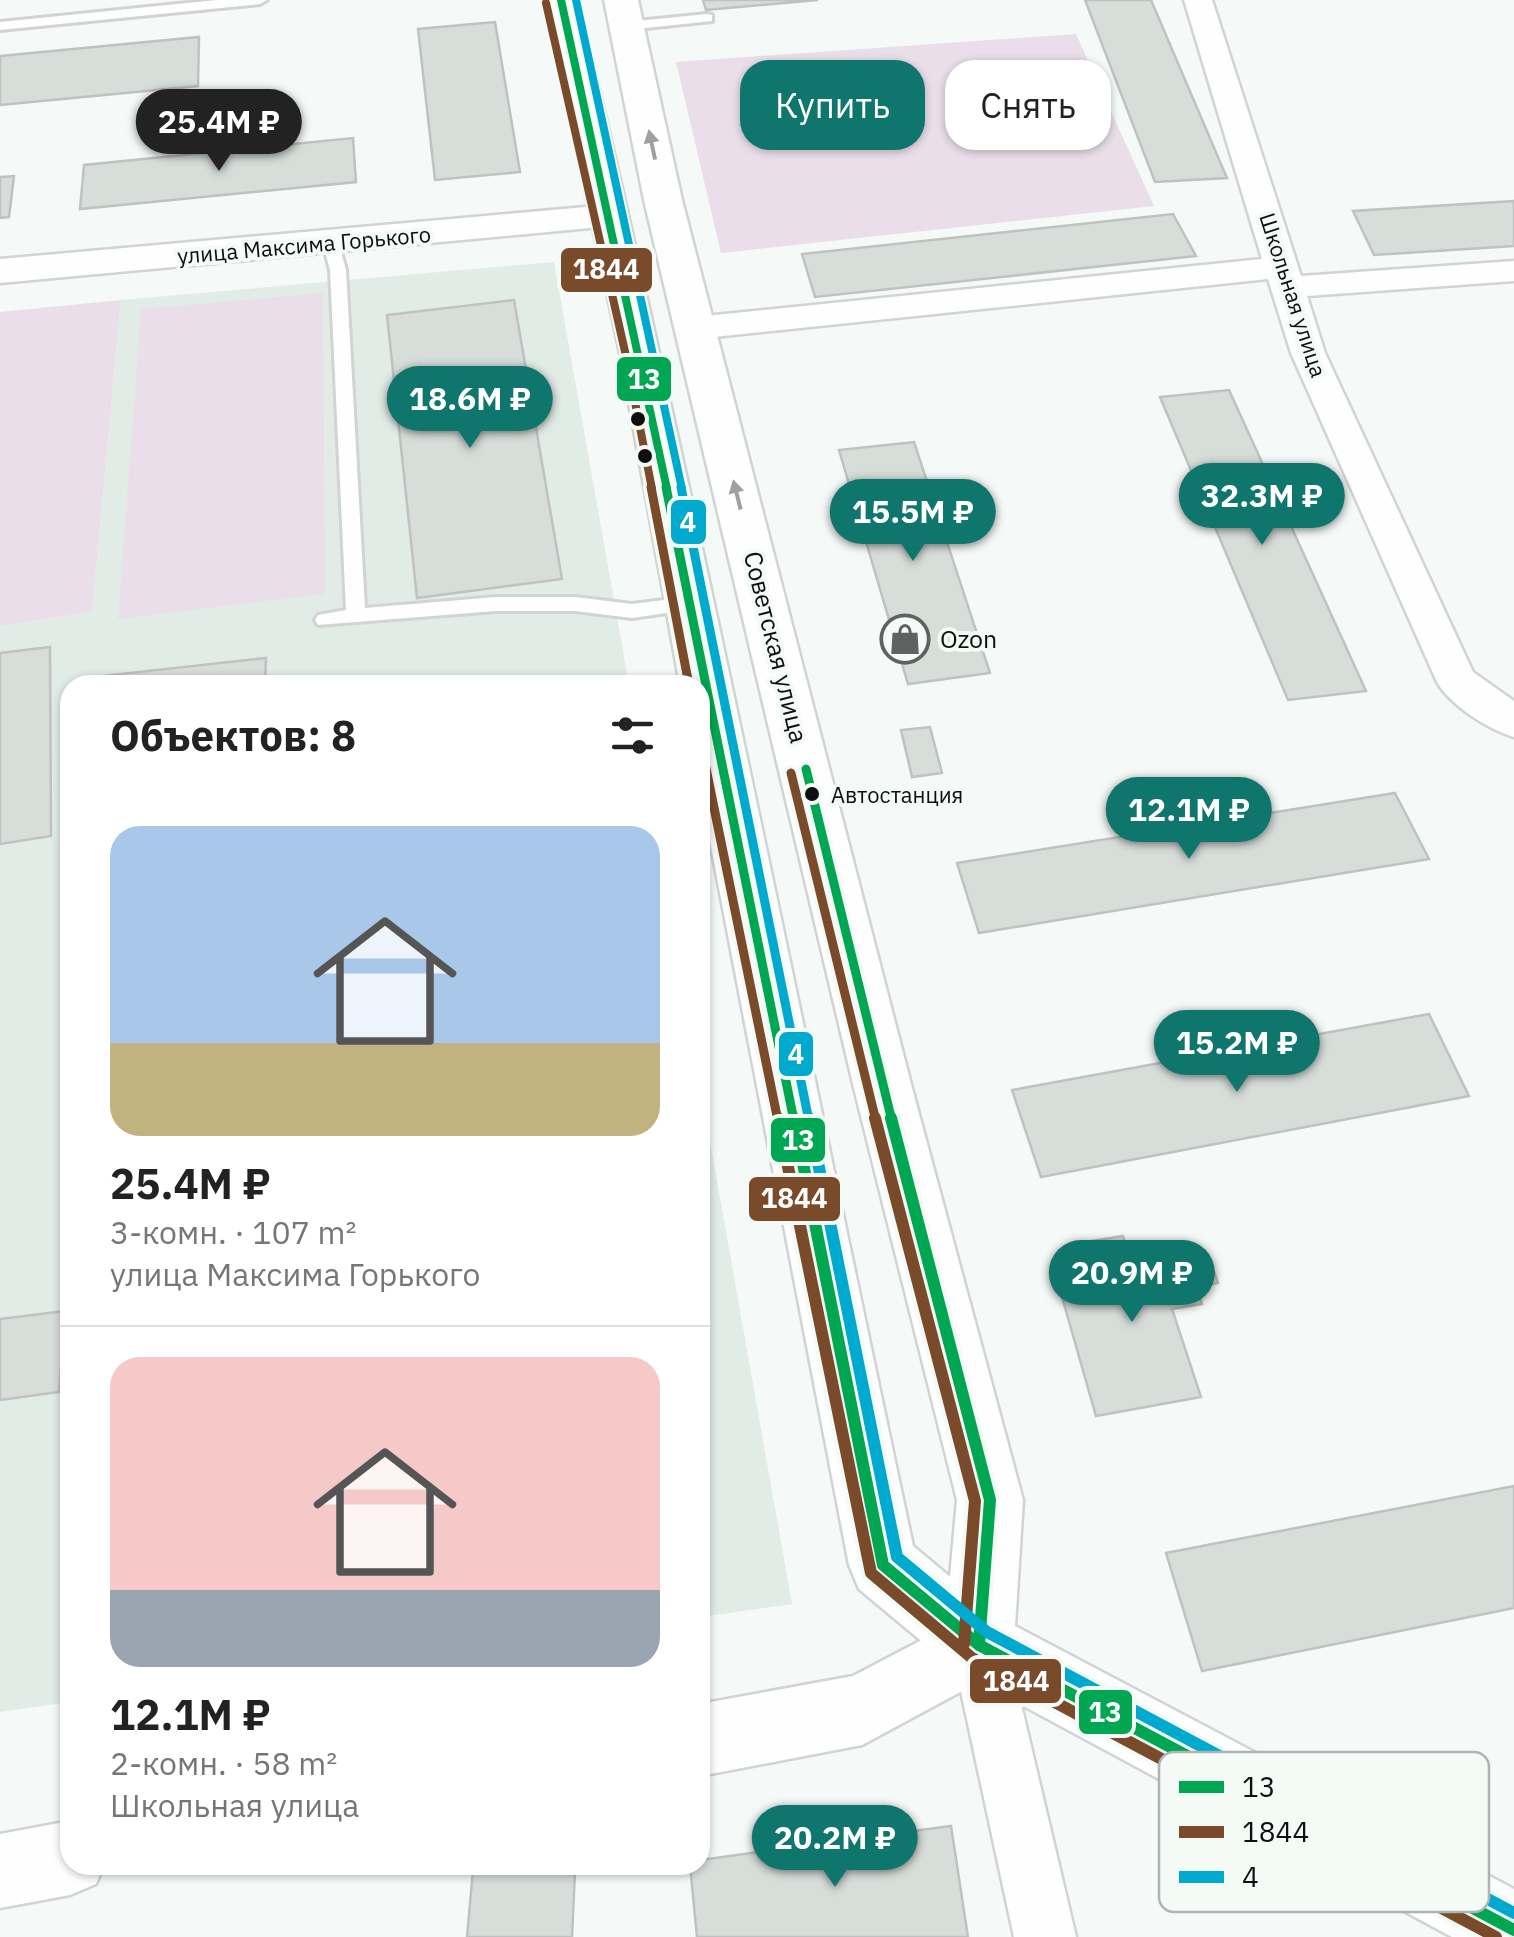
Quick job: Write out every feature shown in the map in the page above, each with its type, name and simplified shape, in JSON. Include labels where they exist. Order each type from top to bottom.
[{"type":"main road","points":[[560,0],[642,353],[702,675]]},
{"type":"main road","name":"Советская улица","points":[[624,13],[666,211],[883,1088],[990,1500],[979,1646]]},
{"type":"main road","name":"улица Максима Горького","points":[[0,271],[666,211]]},
{"type":"main road","points":[[710,712],[883,1565],[979,1646],[1182,1752]]},
{"type":"main road","points":[[710,1738],[862,1710],[979,1646]]},
{"type":"main road","points":[[0,1871],[60,1860]]},
{"type":"main road","points":[[1481,1912],[1514,1930]]},
{"type":"street","name":"Школьная улица","points":[[1198,0],[1308,353],[1457,682],[1514,722]]},
{"type":"street","points":[[695,328],[1287,277],[1514,271]]},
{"type":"street","name":"Советская улица","points":[[979,1646],[1045,1937]]},
{"type":"lane","points":[[0,26],[260,0]]},
{"type":"lane","points":[[624,13],[708,18]]},
{"type":"lane","points":[[332,244],[338,270],[356,616]]},
{"type":"lane","points":[[325,620],[496,604],[575,604],[632,612],[688,604]]},
{"type":"shaded area","points":[[1076,34],[1088,60],[945,60],[945,150],[1111,150],[1111,111],[1154,206],[721,253],[676,62]]},
{"type":"shaded area","points":[[554,262],[627,675],[60,675],[60,1703],[0,1712],[0,626],[92,612],[121,300]]},
{"type":"shaded area","points":[[323,293],[325,594],[118,619],[141,309]]},
{"type":"shaded area","points":[[121,300],[92,612],[0,626],[0,312]]},
{"type":"shaded area","points":[[710,1141],[792,1604],[710,1616]]},
{"type":"building","points":[[703,0],[818,0],[706,10]]},
{"type":"building","points":[[1085,0],[1151,0],[1227,178],[1155,182]]},
{"type":"building","points":[[495,22],[520,172],[435,180],[418,29]]},
{"type":"building","points":[[199,37],[198,86],[0,105],[0,56]]},
{"type":"building","points":[[353,138],[356,182],[80,209],[84,165]]},
{"type":"building","points":[[14,176],[9,217],[0,218],[0,177]]},
{"type":"building","points":[[1514,201],[1514,246],[1374,255],[1353,211]]},
{"type":"building","points":[[1173,214],[1196,256],[815,297],[802,254]]},
{"type":"building","points":[[514,300],[562,579],[417,598],[387,315]]},
{"type":"building","points":[[1229,390],[1366,691],[1288,700],[1160,397]]},
{"type":"building","points":[[914,442],[990,673],[908,684],[839,450]]},
{"type":"building","points":[[50,647],[51,836],[0,844],[0,653]]},
{"type":"building","points":[[266,658],[265,675],[111,675]]},
{"type":"building","points":[[930,727],[942,773],[912,777],[901,730]]},
{"type":"building","points":[[1395,793],[1429,859],[979,933],[957,863]]},
{"type":"building","points":[[1429,1014],[1469,1096],[1041,1177],[1012,1090]]},
{"type":"building","points":[[1123,1236],[1129,1256],[1153,1252],[1158,1265],[1209,1257],[1218,1283],[1196,1286],[1202,1304],[1172,1309],[1201,1397],[1096,1416],[1054,1269],[1092,1263],[1086,1242]]},
{"type":"building","points":[[60,1312],[59,1392],[0,1400],[0,1319]]},
{"type":"building","points":[[1514,1486],[1514,1608],[1202,1671],[1166,1553]]},
{"type":"building","points":[[951,1826],[968,1937],[697,1937],[691,1875],[710,1875],[710,1859]]},
{"type":"building","points":[[473,1875],[575,1875],[572,1937],[467,1937]]},
{"type":"transit line","name":"13","points":[[561,0],[705,675]]},
{"type":"transit line","name":"4","points":[[576,0],[701,583],[897,1557],[987,1632],[1212,1752]]},
{"type":"transit line","name":"1844","points":[[546,3],[626,356],[687,675]]},
{"type":"transit line","name":"13","points":[[710,701],[883,1565],[979,1645],[1180,1752]]},
{"type":"transit line","name":"13","points":[[806,769],[883,1088],[990,1500],[979,1645]]},
{"type":"transit line","name":"1844","points":[[791,773],[868,1092],[975,1501],[964,1644]]},
{"type":"transit line","name":"1844","points":[[710,788],[871,1573],[972,1658],[1159,1758]]},
{"type":"transit line","name":"4","points":[[1489,1900],[1514,1913]]},
{"type":"transit line","name":"1844","points":[[1449,1912],[1496,1937]]},
{"type":"transit line","name":"13","points":[[1480,1912],[1514,1930]]},
{"type":"place","name":"Ozon","points":[[905,639]]},
{"type":"place","name":"Автостанция","points":[[812,794]]}]
